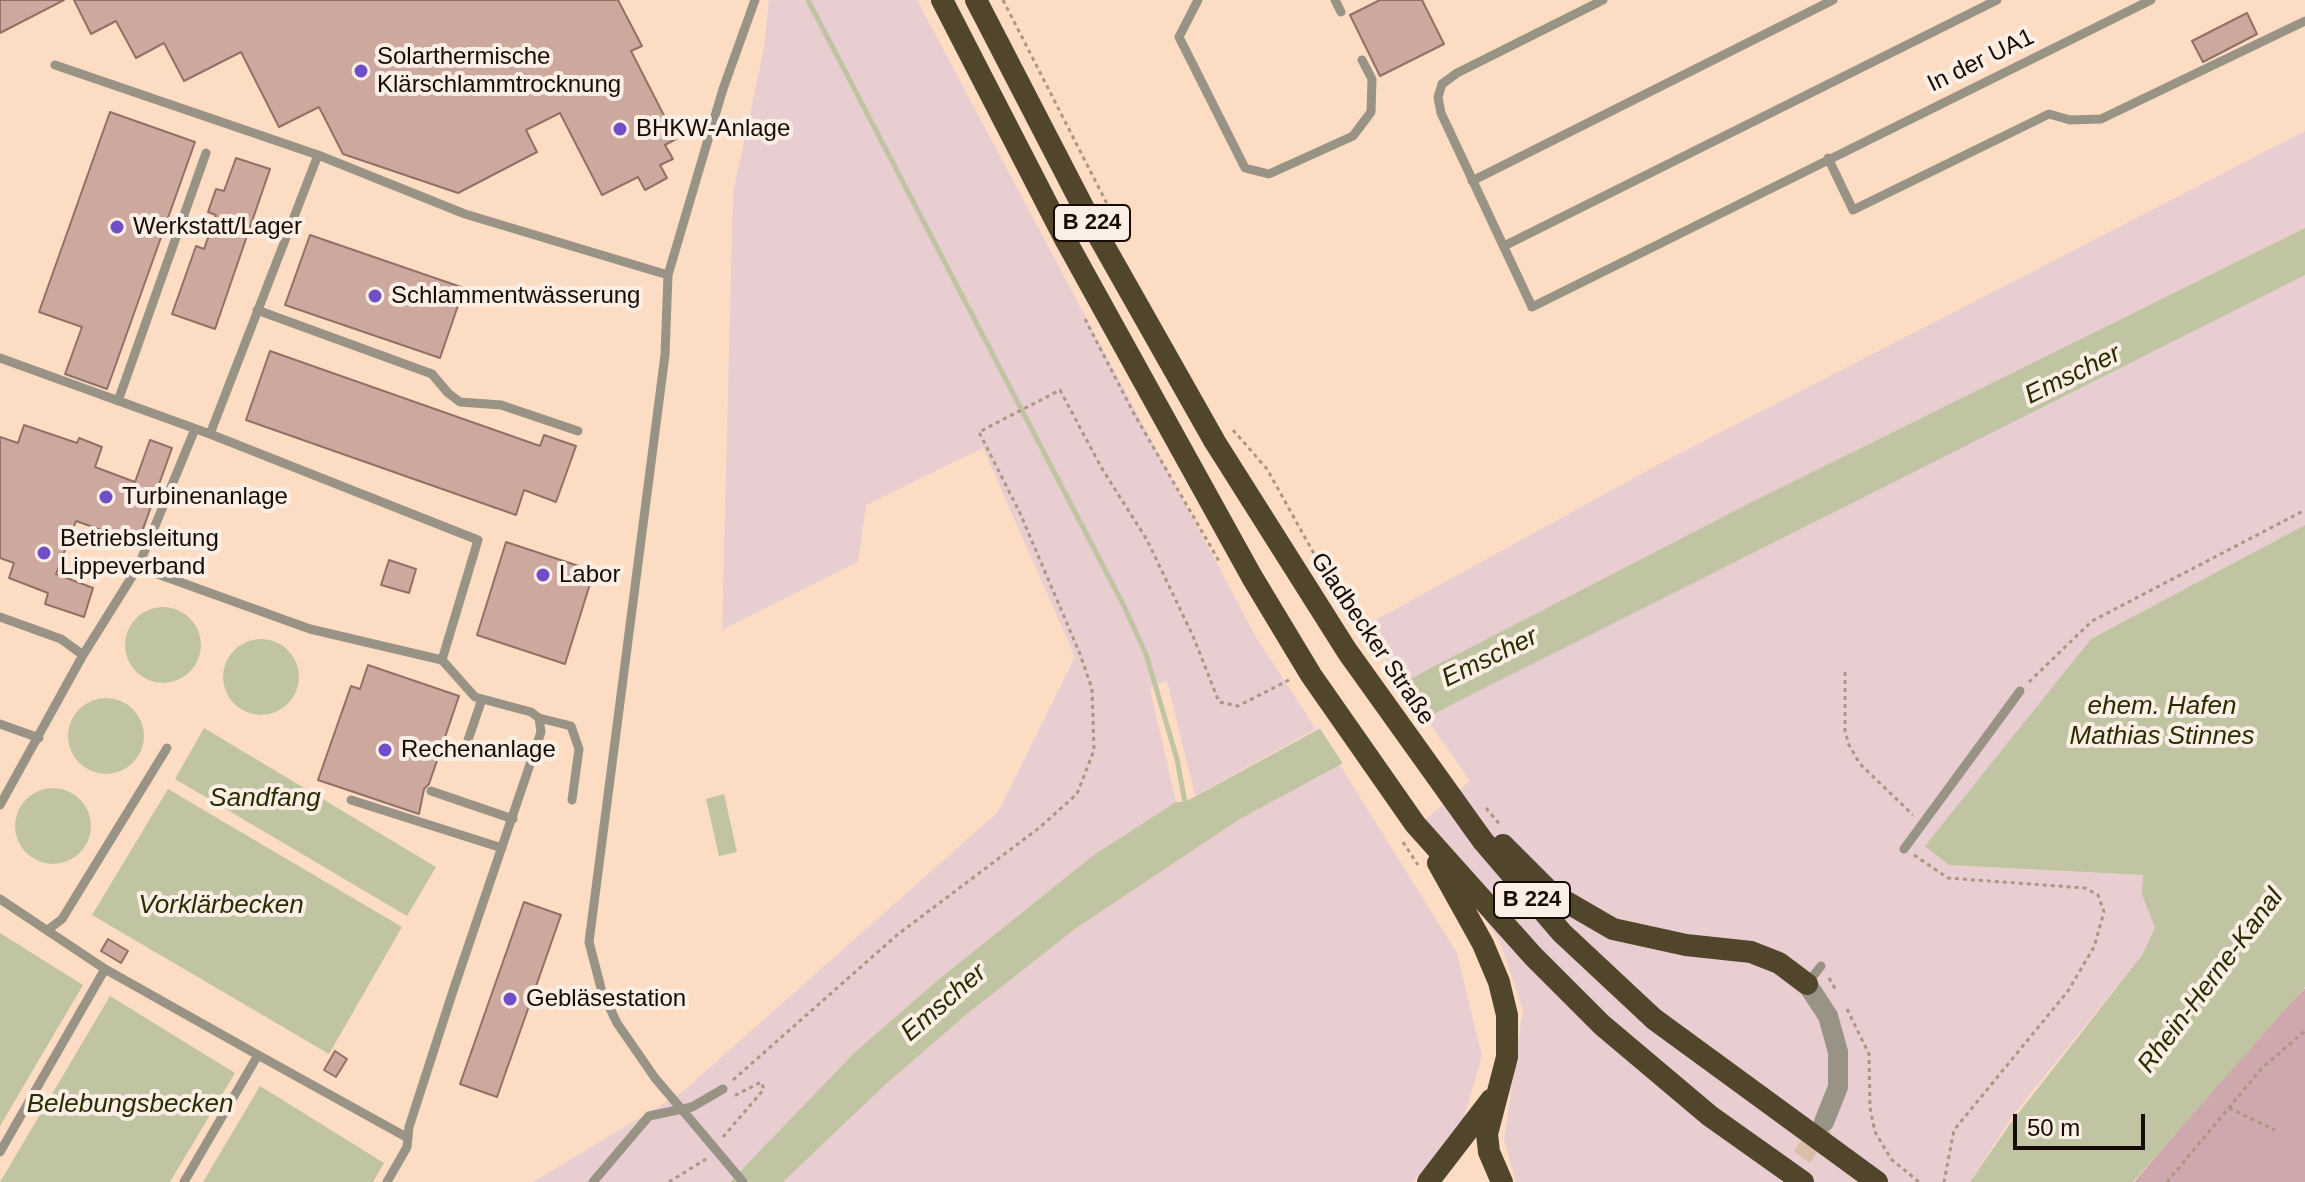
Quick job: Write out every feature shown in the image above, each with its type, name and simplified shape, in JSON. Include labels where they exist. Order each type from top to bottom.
[{"type":"highway","name":"B 224","points":[[942,0],[1065,239],[1300,677],[1383,778],[1407,830],[1602,1025],[1710,1116],[1803,1182]]},
{"type":"highway","name":"Gladbecker Straße","points":[[976,0],[1155,340],[1347,651],[1423,761],[1513,879],[1631,999],[1732,1078],[1877,1182]]},
{"type":"highway","points":[[1423,761],[1519,863],[1551,893],[1583,915],[1645,938],[1751,952],[1779,963],[1807,984]]},
{"type":"highway","points":[[1407,830],[1478,934],[1499,982],[1509,1039],[1487,1134],[1489,1152],[1502,1182]]},
{"type":"highway","points":[[1428,1182],[1497,1093]]},
{"type":"street","points":[[1807,984],[1828,1016],[1838,1052],[1838,1087],[1824,1122]]},
{"type":"lane","points":[[743,1182],[681,1109],[617,1023],[602,992],[589,942],[665,355],[668,275],[723,89],[755,0]]},
{"type":"lane","points":[[1198,0],[1179,37],[1245,168],[1269,174],[1353,136],[1371,112],[1372,79],[1362,60]]},
{"type":"lane","points":[[1335,0],[1341,12]]},
{"type":"lane","points":[[1603,0],[1457,73],[1442,84],[1438,97],[1441,113],[1504,246],[1997,0]]},
{"type":"lane","points":[[1472,181],[1833,0]]},
{"type":"lane","name":"In der UA1","points":[[1504,246],[1532,307],[2151,0]]},
{"type":"lane","points":[[1828,158],[1853,210],[2049,114],[2070,120],[2101,119],[2305,21]]},
{"type":"lane","points":[[55,65],[318,155],[465,214],[668,275]]},
{"type":"lane","points":[[118,401],[206,153]]},
{"type":"lane","points":[[210,434],[318,155]]},
{"type":"lane","points":[[257,310],[432,374],[460,402],[501,405],[578,431]]},
{"type":"lane","points":[[0,358],[210,434],[478,540],[442,660]]},
{"type":"lane","points":[[0,805],[83,655],[138,567],[195,429]]},
{"type":"lane","points":[[138,567],[310,629],[442,660],[475,697],[571,726],[579,749],[572,800]]},
{"type":"lane","points":[[0,617],[61,639],[83,655]]},
{"type":"lane","points":[[1904,849],[2020,691]]},
{"type":"lane","points":[[465,749],[482,699]]},
{"type":"lane","points":[[387,1182],[407,1147],[541,732],[539,718]]},
{"type":"lane","points":[[0,724],[39,738]]},
{"type":"lane","points":[[49,929],[62,919],[167,748]]},
{"type":"lane","points":[[431,791],[513,819]]},
{"type":"lane","points":[[351,800],[502,848]]},
{"type":"lane","points":[[0,899],[105,969],[408,1138]]},
{"type":"lane","points":[[1807,984],[1821,966]]},
{"type":"lane","points":[[0,1152],[105,969]]},
{"type":"lane","points":[[184,1182],[258,1055]]},
{"type":"lane","points":[[593,1182],[649,1116],[681,1109],[723,1089]]},
{"type":"path","points":[[1003,0],[1131,251]]},
{"type":"path","points":[[764,1089],[761,1082],[732,1096],[723,1089],[897,935],[1039,828],[1077,794],[1094,750],[1092,689],[1020,513],[979,432],[1060,390],[1101,467],[1147,540],[1193,636],[1219,702],[1238,706],[1300,677]]},
{"type":"path","points":[[1230,427],[1267,469],[1340,602]]},
{"type":"path","points":[[2020,691],[2092,621],[2305,510]]},
{"type":"path","points":[[1845,672],[1845,731],[1849,745],[1860,764],[1921,824]]},
{"type":"path","points":[[1484,806],[1504,829]]},
{"type":"path","points":[[1407,830],[1422,870]]},
{"type":"path","points":[[1904,849],[1948,878],[2085,888],[2098,895],[2104,912],[2094,947],[2073,983],[1954,1130],[1944,1182]]},
{"type":"path","points":[[1854,1023],[1869,1054],[1870,1108],[1875,1132],[1891,1159],[1919,1182]]},
{"type":"path","points":[[2167,1182],[2262,1068],[2305,1031]]},
{"type":"path","points":[[2229,1108],[2275,1130]]},
{"type":"shaded area","points":[[769,0],[917,0],[1256,637],[1316,729],[1195,796],[1167,681],[1150,688],[1176,802],[1095,854],[938,980],[855,1052],[730,1182],[533,1182],[681,1093],[998,812],[1075,657],[983,448],[866,505],[858,562],[722,630],[733,193],[764,48]]},
{"type":"shaded area","points":[[2305,131],[2305,525],[2091,639],[2056,684],[1949,865],[2143,875],[2143,894],[2155,928],[2142,955],[2011,1118],[1970,1182],[1516,1182],[1504,1140],[1523,1010],[1500,942],[1421,823],[1470,781],[1363,627],[1663,462]]},
{"type":"shaded area","points":[[1340,765],[1457,953],[1482,1056],[1462,1124],[1413,1182],[783,1182],[886,1084],[967,1014],[1075,929],[1240,819]]},
{"type":"shaded area","points":[[2305,988],[2305,1182],[2134,1182],[2262,1033]]},
{"type":"water","name":"Emscher","points":[[2305,228],[2305,275],[1447,707],[1240,819],[1075,929],[967,1014],[886,1084],[783,1182],[730,1182],[855,1052],[938,980],[1095,854],[1176,802],[1185,802],[1429,669],[1750,503]]},
{"type":"water","points":[[2305,525],[2305,987],[2133,1182],[1970,1182],[2010,1124],[2142,955],[2155,928],[2142,894],[2143,875],[1949,865],[1925,846],[2091,639]]},
{"type":"water","points":[[163,607],[178,610],[190,618],[198,630],[201,645],[198,660],[190,672],[178,680],[163,683],[148,680],[136,672],[128,660],[125,645],[128,630],[136,618],[148,610]]},
{"type":"water","points":[[261,639],[276,642],[288,650],[296,662],[299,677],[296,692],[288,704],[276,712],[261,715],[246,712],[234,704],[226,692],[223,677],[226,662],[234,650],[246,642]]},
{"type":"water","points":[[106,698],[120,701],[133,709],[141,722],[144,736],[141,750],[133,763],[120,771],[106,774],[92,771],[79,763],[71,750],[68,736],[71,722],[79,709],[92,701]]},
{"type":"water","name":"Sandfang","points":[[204,728],[436,867],[407,916],[175,779]]},
{"type":"water","points":[[53,788],[68,791],[80,799],[88,811],[91,826],[88,841],[80,853],[68,861],[53,864],[38,861],[26,853],[18,841],[15,826],[18,811],[26,799],[38,791]]},
{"type":"water","name":"Vorklärbecken","points":[[168,789],[402,927],[329,1054],[92,915]]},
{"type":"water","points":[[724,794],[737,852],[719,856],[706,799]]},
{"type":"water","name":"Belebungsbecken","points":[[0,933],[83,985],[0,1126]]},
{"type":"water","name":"Belebungsbecken","points":[[110,996],[235,1073],[170,1182],[0,1182]]},
{"type":"water","name":"Belebungsbecken","points":[[260,1086],[384,1163],[373,1182],[203,1182]]},
{"type":"pier","points":[[1398,681],[1426,723],[1345,767],[1317,724]]},
{"type":"building","points":[[0,0],[64,0],[0,33]]},
{"type":"building","points":[[74,0],[618,0],[642,46],[631,51],[676,139],[665,145],[673,159],[660,165],[667,178],[645,190],[638,177],[602,195],[560,113],[526,130],[537,152],[458,193],[343,154],[319,107],[279,127],[241,52],[184,81],[164,43],[136,58],[116,21],[91,34]]},
{"type":"building","points":[[1380,0],[1422,0],[1444,44],[1380,76],[1350,15]]},
{"type":"building","points":[[2247,13],[2257,34],[2203,62],[2192,41]]},
{"type":"building","name":"Werkstatt/Lager","points":[[110,112],[195,142],[107,389],[65,374],[82,327],[39,312]]},
{"type":"building","points":[[236,158],[270,169],[215,329],[172,314],[196,246],[204,249],[216,215],[208,212],[216,189],[224,191]]},
{"type":"building","name":"Schlammentwässerung","points":[[310,235],[464,288],[440,358],[285,305]]},
{"type":"building","points":[[270,351],[540,446],[544,435],[576,446],[556,502],[524,490],[516,515],[246,420]]},
{"type":"building","points":[[24,425],[77,443],[79,438],[102,447],[95,467],[135,482],[150,440],[172,448],[138,543],[76,521],[56,574],[93,588],[84,617],[45,604],[48,593],[9,578],[14,563],[0,558],[0,437],[18,443]]},
{"type":"building","points":[[506,542],[594,571],[565,664],[477,635]]},
{"type":"building","points":[[389,560],[416,569],[409,593],[381,585]]},
{"type":"building","name":"Rechenanlage","points":[[368,665],[459,696],[429,784],[424,789],[419,814],[318,780],[351,686],[360,689]]},
{"type":"building","name":"Gebläsestation","points":[[524,902],[561,915],[497,1097],[460,1084]]},
{"type":"building","points":[[108,939],[128,951],[121,963],[101,951]]},
{"type":"building","points":[[335,1051],[347,1059],[336,1077],[324,1070]]},
{"type":"waterway","points":[[808,0],[1124,606],[1146,654],[1177,759],[1186,808]]},
{"type":"tunnel","points":[[1785,1182],[1823,1126]]},
{"type":"place","name":"Solarthermische Klärschlammtrocknung","points":[[361,71]]},
{"type":"place","name":"BHKW-Anlage","points":[[620,129]]},
{"type":"place","name":"Werkstatt/Lager","points":[[117,227]]},
{"type":"place","name":"Schlammentwässerung","points":[[375,296]]},
{"type":"place","name":"Turbinenanlage","points":[[106,497]]},
{"type":"place","name":"Betriebsleitung Lippeverband","points":[[44,553]]},
{"type":"place","name":"Labor","points":[[543,575]]},
{"type":"place","name":"Rechenanlage","points":[[385,750]]},
{"type":"place","name":"Gebläsestation","points":[[510,999]]},
{"type":"water label","name":"ehem. Hafen Mathias Stinnes","points":[[2162,722]]},
{"type":"water label","name":"Rhein-Herne-Kanal","points":[[2211,981]]}]
